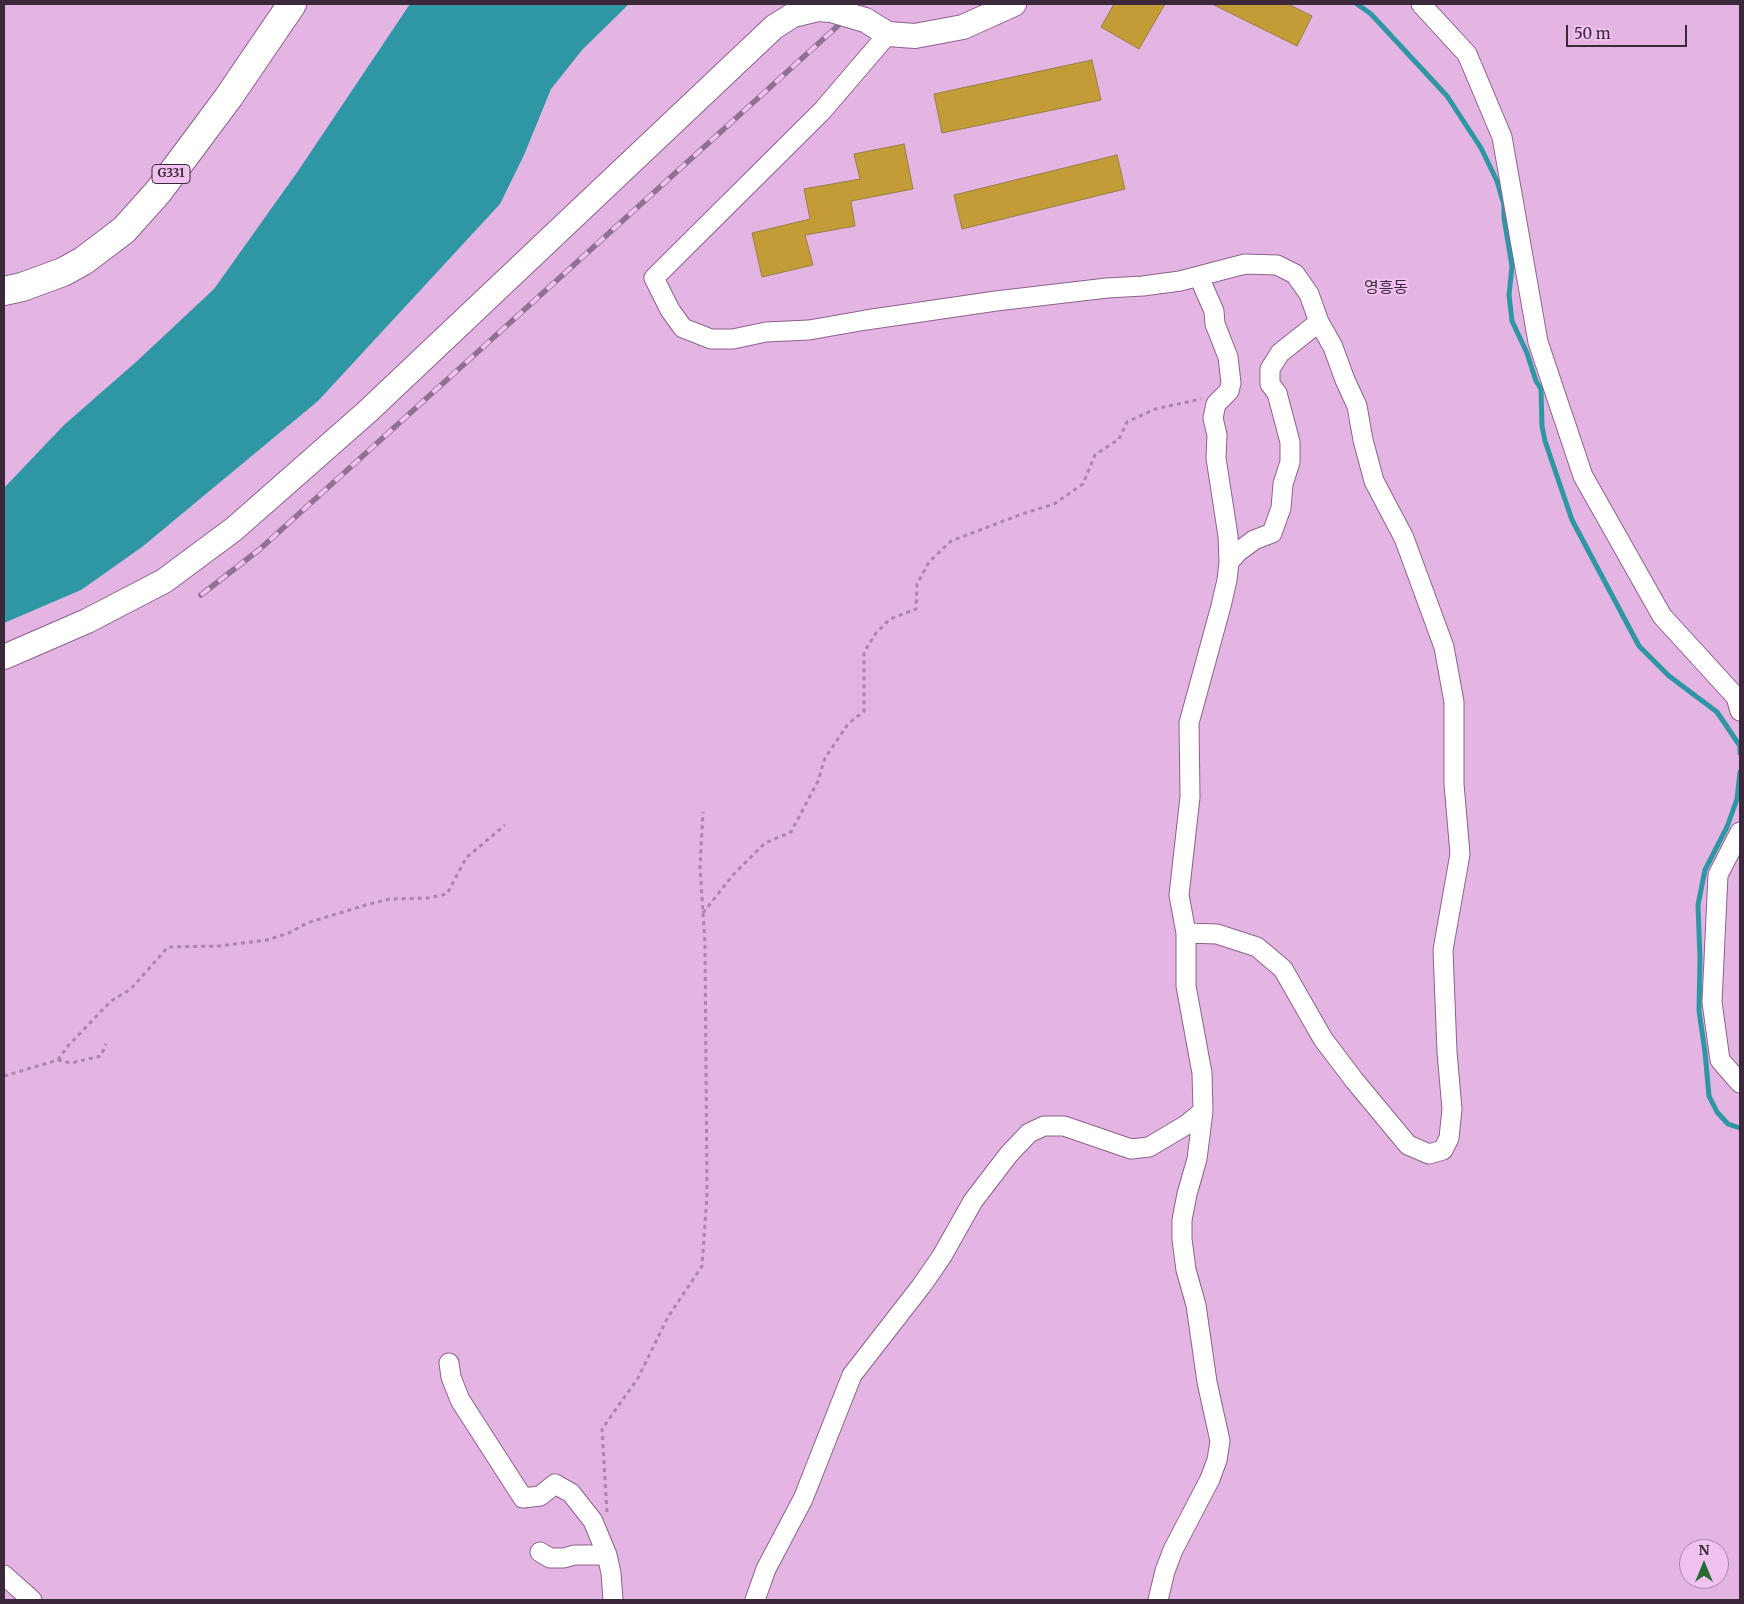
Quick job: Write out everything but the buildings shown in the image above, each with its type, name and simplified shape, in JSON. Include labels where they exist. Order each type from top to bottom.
[{"type":"highway","name":"G331","points":[[4,291],[22,287],[63,272],[83,261],[124,230],[164,184],[228,98],[292,4]]},
{"type":"main road","points":[[4,657],[87,621],[164,581],[234,529],[367,412],[774,27],[792,15],[818,10],[831,10],[865,20],[888,34],[916,36],[963,27],[1014,4]]},
{"type":"street","points":[[1421,4],[1466,54],[1502,137],[1538,342],[1583,476],[1662,616],[1736,698],[1740,712]]},
{"type":"street","points":[[888,34],[822,111],[654,278],[670,310],[682,328],[712,340],[733,339],[766,332],[809,330],[996,301],[1107,288],[1144,286],[1199,277],[1245,264],[1277,265],[1295,274],[1309,294],[1319,322],[1332,347],[1357,406],[1363,440],[1374,481],[1404,538],[1444,647],[1454,702],[1454,784],[1460,854],[1443,950],[1447,1052],[1452,1108],[1448,1138],[1443,1150],[1428,1154],[1408,1145],[1323,1039],[1283,970],[1257,947],[1217,934],[1186,933]]},
{"type":"street","points":[[1158,1600],[1164,1571],[1210,1479],[1217,1460],[1220,1441],[1206,1382],[1196,1305],[1186,1270],[1182,1238],[1182,1220],[1197,1159],[1203,1111],[1202,1073],[1186,986],[1186,933],[1179,895],[1190,796],[1189,723],[1221,606],[1229,562],[1228,536],[1216,458],[1217,435],[1213,418],[1216,404],[1229,391],[1231,383],[1228,357],[1216,324],[1214,311],[1199,277]]},
{"type":"street","points":[[1229,562],[1238,552],[1254,540],[1272,533],[1281,508],[1283,484],[1290,462],[1290,442],[1276,393],[1270,384],[1270,369],[1280,353],[1319,322]]},
{"type":"street","points":[[1740,832],[1718,875],[1712,1002],[1720,1060],[1740,1083]]},
{"type":"street","points":[[755,1600],[766,1569],[806,1491],[852,1375],[922,1285],[942,1256],[973,1201],[1009,1154],[1029,1133],[1044,1126],[1064,1126],[1130,1149],[1149,1148],[1186,1126],[1203,1111]]},
{"type":"street","points":[[449,1363],[451,1377],[460,1400],[524,1498],[540,1496],[555,1484],[571,1493],[593,1521],[607,1555],[611,1573],[612,1600]]},
{"type":"street","points":[[540,1552],[550,1558],[564,1558],[574,1555],[607,1555]]},
{"type":"street","points":[[4,1575],[32,1600]]},
{"type":"path","points":[[703,912],[733,875],[765,843],[791,832],[818,782],[825,758],[848,724],[864,711],[864,652],[876,633],[890,619],[916,609],[917,584],[929,562],[951,541],[1054,504],[1083,484],[1095,455],[1119,439],[1127,422],[1155,409],[1229,391]]},
{"type":"path","points":[[607,1515],[602,1430],[638,1378],[668,1317],[702,1266],[707,1195],[705,943],[700,867],[703,812]]},
{"type":"path","points":[[58,1060],[67,1047],[111,1001],[131,988],[168,947],[220,946],[267,940],[289,933],[307,923],[369,904],[390,899],[428,898],[447,894],[466,858],[505,825]]},
{"type":"path","points":[[4,1076],[58,1060],[71,1064],[101,1056],[106,1044]]},
{"type":"shaded area","points":[[410,4],[629,4],[582,50],[551,89],[524,155],[500,204],[318,401],[142,547],[81,590],[4,623],[4,488],[64,425],[136,362],[214,289],[298,171]]},
{"type":"waterway","points":[[1357,4],[1371,14],[1447,96],[1481,148],[1497,181],[1504,205],[1504,218],[1512,266],[1509,295],[1512,321],[1541,389],[1542,426],[1545,441],[1572,520],[1639,646],[1669,676],[1717,712],[1740,746],[1740,753]]},
{"type":"waterway","points":[[1740,772],[1737,799],[1727,827],[1705,870],[1698,905],[1699,1011],[1709,1096],[1717,1112],[1728,1124],[1740,1128]]},
{"type":"railway","points":[[201,595],[260,549],[862,4]]},
{"type":"district","name":"영흥동","points":[[1386,288]]}]
